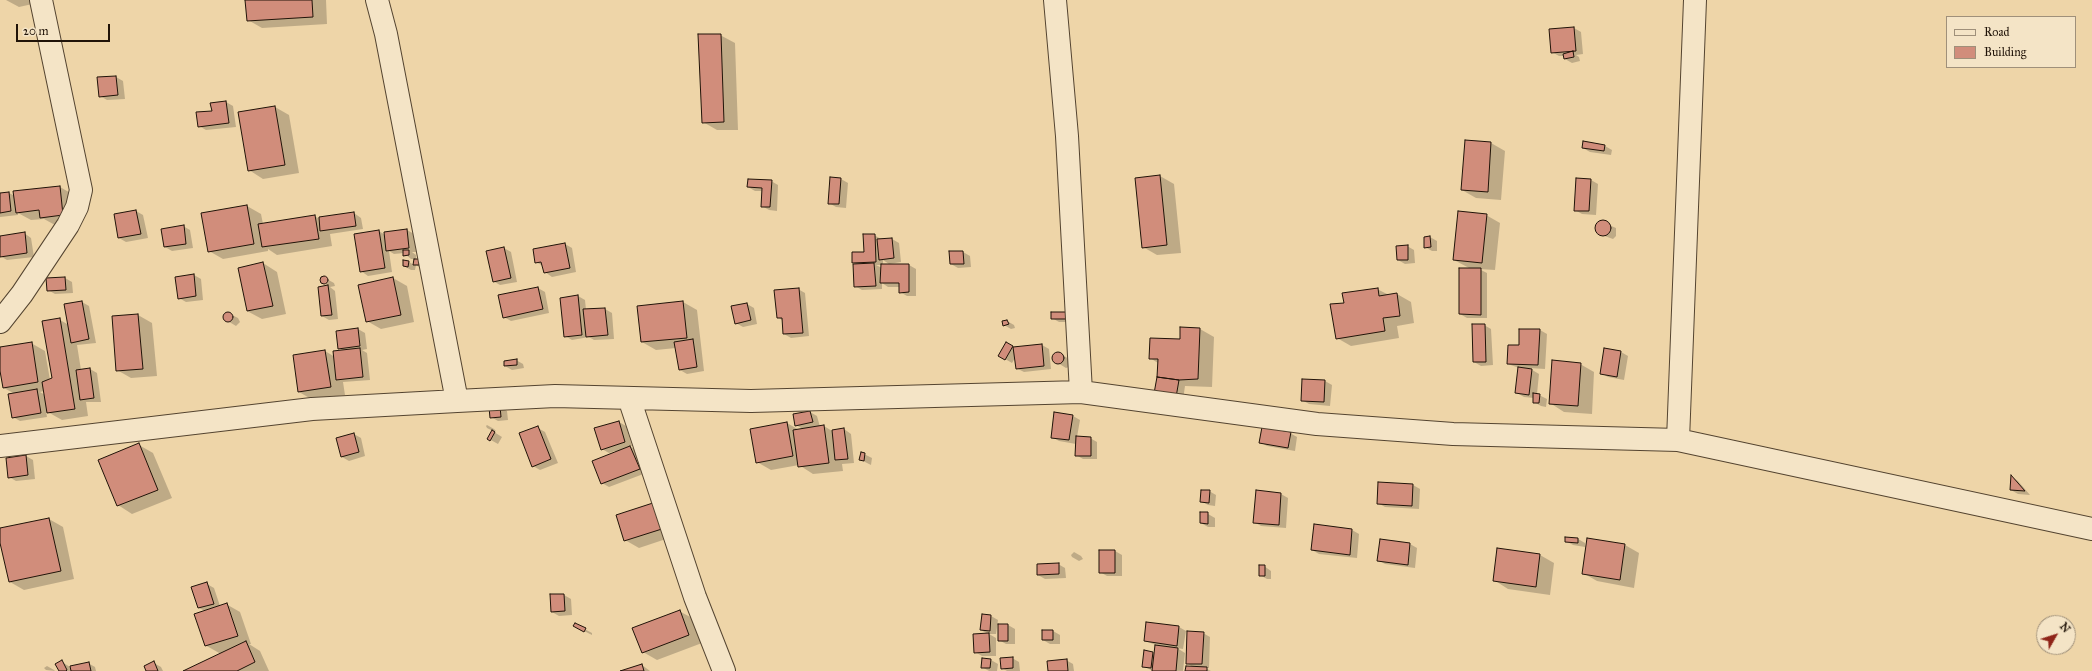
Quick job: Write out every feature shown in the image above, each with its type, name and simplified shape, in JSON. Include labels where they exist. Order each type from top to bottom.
[{"type":"street","points":[[0,322],[22,294],[68,225],[77,206],[80,190],[41,0]]},
{"type":"street","points":[[377,0],[387,42],[457,401]]},
{"type":"street","points":[[1054,0],[1067,136],[1081,392]]},
{"type":"street","points":[[1678,440],[1695,0]]},
{"type":"street","points":[[0,446],[312,409],[555,396],[751,401],[1081,392],[1317,424],[1453,434],[1678,440],[2092,529]]},
{"type":"street","points":[[629,398],[695,597],[724,671]]},
{"type":"building","points":[[245,0],[312,0],[313,17],[247,21]]},
{"type":"building","points":[[1574,27],[1576,51],[1551,53],[1549,29]]},
{"type":"building","points":[[698,34],[721,34],[724,122],[702,123]]},
{"type":"building","points":[[1573,51],[1574,57],[1564,59],[1563,54]]},
{"type":"building","points":[[116,76],[118,95],[99,97],[97,77]]},
{"type":"building","points":[[226,101],[229,123],[198,127],[196,112],[212,111],[210,103]]},
{"type":"building","points":[[275,106],[285,165],[248,171],[238,112]]},
{"type":"building","points":[[1465,140],[1491,142],[1488,192],[1461,190]]},
{"type":"building","points":[[1583,141],[1605,145],[1604,151],[1582,148]]},
{"type":"building","points":[[1160,175],[1167,245],[1142,248],[1135,178]]},
{"type":"building","points":[[830,177],[841,178],[839,204],[828,204]]},
{"type":"building","points":[[1576,178],[1591,179],[1589,211],[1574,211]]},
{"type":"building","points":[[748,179],[772,180],[770,207],[761,207],[762,188],[747,187]]},
{"type":"building","points":[[60,186],[63,215],[40,218],[39,210],[16,213],[13,191]]},
{"type":"building","points":[[9,192],[11,211],[0,213],[0,193]]},
{"type":"building","points":[[247,205],[254,244],[208,252],[201,213]]},
{"type":"building","points":[[136,210],[141,234],[118,238],[114,214]]},
{"type":"building","points":[[1458,211],[1487,214],[1482,263],[1453,260]]},
{"type":"building","points":[[354,212],[356,226],[320,231],[319,217]]},
{"type":"building","points":[[315,215],[319,239],[262,247],[258,224]]},
{"type":"building","points":[[1603,220],[1610,225],[1611,228],[1606,235],[1603,236],[1596,231],[1595,228],[1600,221]]},
{"type":"building","points":[[184,225],[186,244],[164,247],[161,229]]},
{"type":"building","points":[[407,229],[409,248],[386,251],[384,232]]},
{"type":"building","points":[[379,230],[385,268],[360,272],[354,234]]},
{"type":"building","points":[[25,232],[27,253],[0,257],[0,236]]},
{"type":"building","points":[[863,234],[875,234],[876,262],[852,263],[852,252],[864,252]]},
{"type":"building","points":[[1430,236],[1431,247],[1424,248],[1424,237]]},
{"type":"building","points":[[892,238],[894,258],[879,260],[877,239]]},
{"type":"building","points":[[565,243],[570,268],[544,273],[541,262],[535,263],[533,249]]},
{"type":"building","points":[[1408,245],[1408,260],[1397,260],[1396,246]]},
{"type":"building","points":[[504,247],[511,278],[493,282],[486,251]]},
{"type":"building","points":[[403,250],[409,250],[409,255],[403,256]]},
{"type":"building","points":[[949,251],[963,251],[964,264],[950,264]]},
{"type":"building","points":[[414,259],[419,259],[419,265],[413,265]]},
{"type":"building","points":[[403,260],[409,261],[408,267],[403,266]]},
{"type":"building","points":[[263,262],[273,306],[247,311],[238,268]]},
{"type":"building","points":[[874,263],[876,286],[854,287],[853,264]]},
{"type":"building","points":[[881,264],[909,264],[909,292],[899,293],[899,283],[880,283]]},
{"type":"building","points":[[1459,268],[1481,268],[1481,315],[1459,314]]},
{"type":"building","points":[[194,274],[196,296],[178,299],[175,277]]},
{"type":"building","points":[[322,276],[326,276],[328,280],[326,284],[322,284],[320,282],[320,278]]},
{"type":"building","points":[[65,277],[66,290],[47,291],[46,278]]},
{"type":"building","points":[[393,277],[401,315],[366,322],[358,285]]},
{"type":"building","points":[[328,285],[332,315],[321,316],[318,287]]},
{"type":"building","points":[[538,287],[543,309],[503,318],[498,295]]},
{"type":"building","points":[[799,288],[803,333],[783,334],[782,318],[777,318],[774,290]]},
{"type":"building","points":[[1378,288],[1379,296],[1397,293],[1400,316],[1383,318],[1385,331],[1336,339],[1330,304],[1344,303],[1342,293]]},
{"type":"building","points":[[578,295],[582,335],[564,337],[560,298]]},
{"type":"building","points":[[82,301],[89,339],[71,343],[64,304]]},
{"type":"building","points":[[683,301],[687,338],[641,342],[637,306]]},
{"type":"building","points":[[747,303],[751,320],[735,324],[731,306]]},
{"type":"building","points":[[605,308],[608,335],[586,337],[583,309]]},
{"type":"building","points":[[226,312],[230,312],[232,313],[232,321],[226,322],[223,319],[223,315]]},
{"type":"building","points":[[1051,312],[1073,312],[1073,319],[1051,319]]},
{"type":"building","points":[[138,314],[143,369],[116,371],[112,316]]},
{"type":"building","points":[[60,318],[75,409],[47,413],[42,382],[52,378],[42,321]]},
{"type":"building","points":[[1007,320],[1009,324],[1003,326],[1002,321]]},
{"type":"building","points":[[1472,324],[1485,324],[1486,362],[1473,362]]},
{"type":"building","points":[[1180,327],[1200,328],[1198,379],[1179,380],[1157,377],[1158,359],[1149,359],[1150,338],[1180,339]]},
{"type":"building","points":[[358,328],[360,346],[338,349],[336,331]]},
{"type":"building","points":[[1519,329],[1540,329],[1538,365],[1507,364],[1508,345],[1519,345]]},
{"type":"building","points":[[693,339],[697,367],[679,370],[674,342]]},
{"type":"building","points":[[32,342],[38,382],[3,388],[0,371],[0,347]]},
{"type":"building","points":[[1006,342],[1013,346],[1005,360],[998,356]]},
{"type":"building","points":[[1042,344],[1044,366],[1016,369],[1013,347]]},
{"type":"building","points":[[360,348],[363,377],[336,380],[333,351]]},
{"type":"building","points":[[1604,348],[1621,351],[1617,377],[1600,374]]},
{"type":"building","points":[[325,350],[331,387],[298,392],[293,355]]},
{"type":"building","points":[[1060,352],[1063,353],[1063,363],[1056,364],[1053,363],[1052,356],[1053,353]]},
{"type":"building","points":[[517,359],[517,365],[504,366],[504,361]]},
{"type":"building","points":[[1552,360],[1581,363],[1578,406],[1549,404]]},
{"type":"building","points":[[1518,367],[1532,369],[1529,395],[1515,393]]},
{"type":"building","points":[[90,368],[94,398],[80,400],[76,370]]},
{"type":"building","points":[[1157,377],[1179,380],[1175,403],[1153,399]]},
{"type":"building","points":[[1302,379],[1325,380],[1324,402],[1301,401]]},
{"type":"building","points":[[37,389],[41,413],[12,418],[8,394]]},
{"type":"building","points":[[1533,393],[1540,394],[1539,403],[1533,403]]},
{"type":"building","points":[[500,406],[501,417],[490,418],[489,407]]},
{"type":"building","points":[[810,411],[813,422],[795,426],[793,414]]},
{"type":"building","points":[[1054,412],[1073,415],[1069,440],[1051,438]]},
{"type":"building","points":[[619,421],[625,442],[601,450],[594,428]]},
{"type":"building","points":[[787,422],[793,456],[756,463],[750,429]]},
{"type":"building","points":[[824,425],[829,463],[798,467],[793,430]]},
{"type":"building","points":[[538,426],[551,459],[532,467],[519,433]]},
{"type":"building","points":[[1262,427],[1291,432],[1288,448],[1259,443]]},
{"type":"building","points":[[844,428],[848,459],[835,460],[832,430]]},
{"type":"building","points":[[492,430],[495,432],[490,441],[487,439]]},
{"type":"building","points":[[354,433],[359,452],[341,457],[336,438]]},
{"type":"building","points":[[1076,436],[1091,437],[1091,456],[1075,456]]},
{"type":"building","points":[[139,443],[158,490],[117,506],[98,460]]},
{"type":"building","points":[[630,446],[640,469],[601,484],[592,461]]},
{"type":"building","points":[[861,452],[865,453],[864,461],[859,460]]},
{"type":"building","points":[[26,455],[28,475],[8,478],[6,458]]},
{"type":"building","points":[[2011,475],[2025,491],[2010,490]]},
{"type":"building","points":[[1378,482],[1413,484],[1412,506],[1377,504]]},
{"type":"building","points":[[1201,490],[1210,490],[1209,503],[1200,502]]},
{"type":"building","points":[[1256,490],[1281,493],[1279,525],[1253,523]]},
{"type":"building","points":[[656,502],[665,528],[624,541],[616,515]]},
{"type":"building","points":[[1200,512],[1208,512],[1208,524],[1200,523]]},
{"type":"building","points":[[49,518],[61,571],[9,582],[0,543],[0,528]]},
{"type":"building","points":[[1314,524],[1352,529],[1350,555],[1311,550]]},
{"type":"building","points":[[1565,537],[1578,538],[1578,543],[1565,542]]},
{"type":"building","points":[[1587,538],[1625,544],[1620,580],[1582,574]]},
{"type":"building","points":[[1380,539],[1410,543],[1408,565],[1377,561]]},
{"type":"building","points":[[1497,548],[1540,554],[1536,587],[1493,581]]},
{"type":"building","points":[[1099,550],[1115,550],[1115,573],[1099,573]]},
{"type":"building","points":[[1059,563],[1059,574],[1037,575],[1037,564]]},
{"type":"building","points":[[1259,565],[1265,565],[1265,576],[1259,576]]},
{"type":"building","points":[[207,582],[214,604],[198,608],[191,587]]},
{"type":"building","points":[[550,594],[564,594],[565,611],[551,612]]},
{"type":"building","points":[[227,603],[238,636],[205,646],[194,614]]},
{"type":"building","points":[[680,610],[689,635],[642,653],[632,628]]},
{"type":"building","points":[[982,614],[991,615],[990,631],[980,630]]},
{"type":"building","points":[[1146,622],[1179,626],[1177,646],[1144,641]]},
{"type":"building","points":[[575,623],[586,628],[584,632],[573,626]]},
{"type":"building","points":[[998,624],[1008,624],[1008,641],[998,641]]},
{"type":"building","points":[[1042,630],[1053,630],[1053,640],[1042,640]]},
{"type":"building","points":[[1187,631],[1204,632],[1202,664],[1186,664]]},
{"type":"building","points":[[989,633],[990,652],[974,653],[973,634]]},
{"type":"building","points":[[246,641],[255,662],[237,671],[183,671]]},
{"type":"building","points":[[1155,645],[1178,648],[1176,671],[1152,671]]},
{"type":"building","points":[[1144,650],[1153,652],[1151,668],[1142,667]]},
{"type":"building","points":[[1013,657],[1013,668],[1001,669],[1000,658]]},
{"type":"building","points":[[982,658],[991,659],[990,668],[981,668]]},
{"type":"building","points":[[1067,659],[1068,671],[1048,671],[1047,661]]},
{"type":"building","points":[[62,660],[67,670],[66,671],[59,671],[55,664]]},
{"type":"building","points":[[154,661],[158,671],[146,671],[144,666]]},
{"type":"building","points":[[89,662],[91,671],[71,671],[70,666]]},
{"type":"building","points":[[642,664],[644,671],[620,671]]},
{"type":"building","points":[[1186,666],[1207,667],[1207,671],[1185,671]]}]
